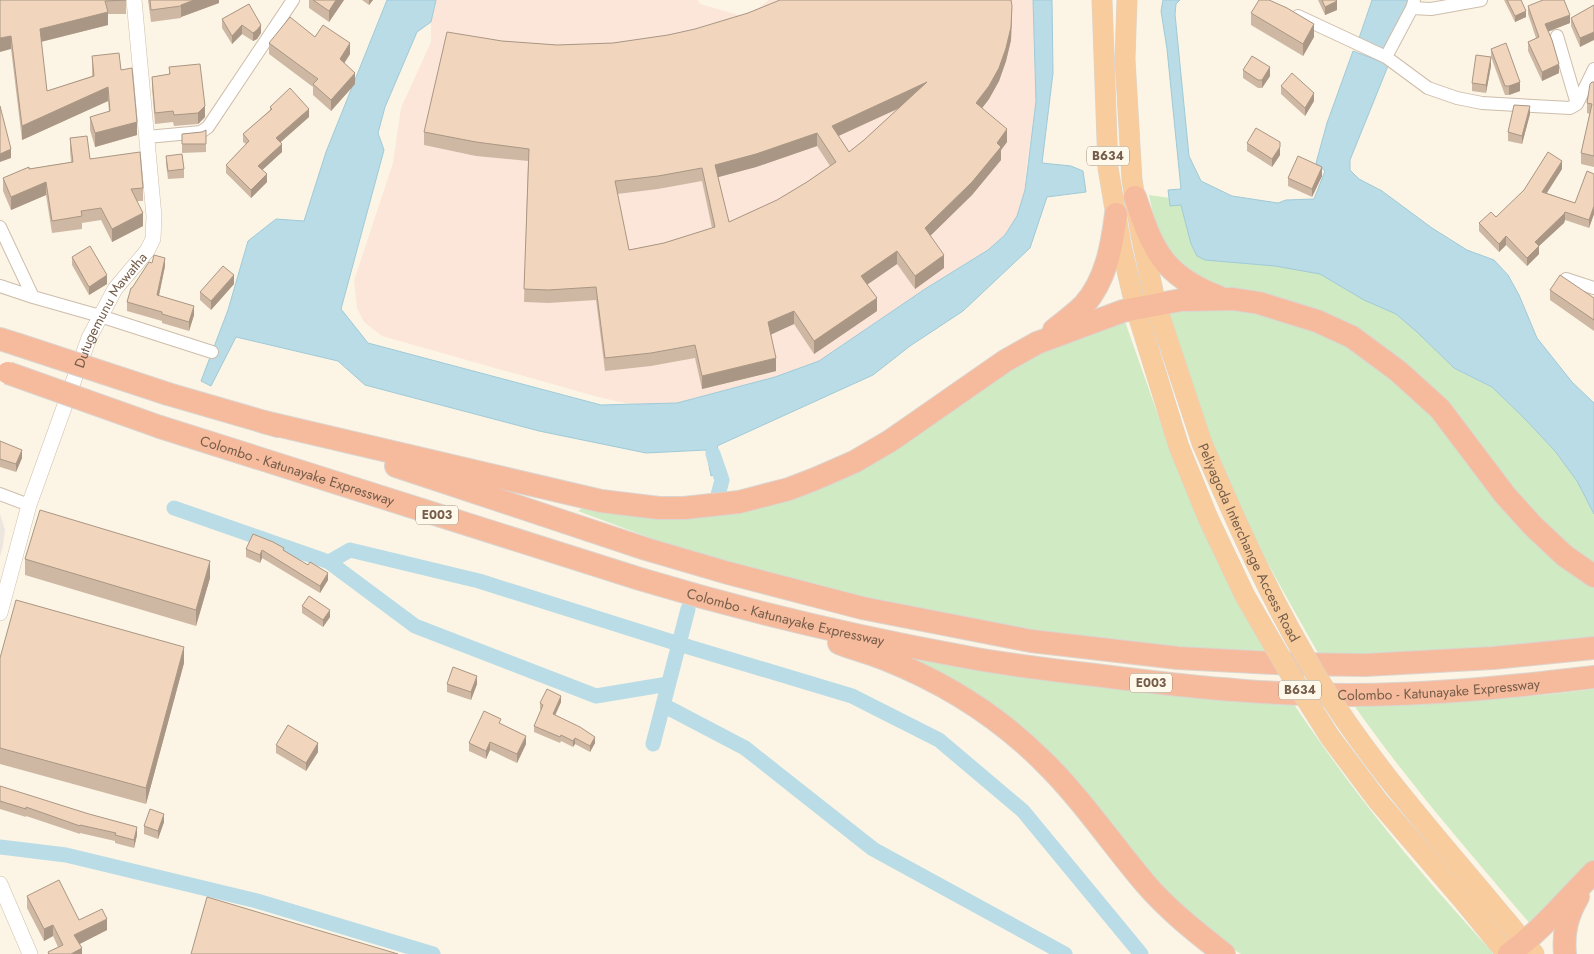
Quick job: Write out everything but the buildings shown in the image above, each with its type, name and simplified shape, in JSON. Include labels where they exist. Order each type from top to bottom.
[{"type":"highway","name":"Peliyagoda Interchange Access Road","points":[[1102,0],[1108,168],[1121,245],[1202,443],[1261,575],[1319,681],[1350,727],[1475,899],[1518,951]]},
{"type":"highway","name":"Peliyagoda Interchange Access Road","points":[[1127,0],[1125,59],[1132,180],[1141,235],[1146,307],[1179,447],[1208,518],[1245,596],[1292,677],[1330,737],[1378,801],[1475,899]]},
{"type":"highway","points":[[1135,197],[1154,245],[1162,259],[1184,279],[1198,288],[1218,296],[1259,303],[1317,321],[1352,337],[1398,371],[1440,410],[1505,495],[1533,526],[1565,556],[1594,576]]},
{"type":"highway","points":[[264,422],[601,501],[659,508],[684,508],[738,502],[765,496],[789,490],[854,462],[890,441],[1005,361],[1037,343],[1074,314],[1091,295],[1108,260],[1116,214]]},
{"type":"highway","points":[[1037,343],[1123,311],[1193,299],[1233,299]]},
{"type":"highway","name":"Colombo - Katunayake Expressway","points":[[9,342],[168,394],[264,422],[646,549],[728,573],[862,608],[1031,641],[1178,658],[1311,665],[1366,665],[1493,658],[1594,648]]},
{"type":"highway","name":"Colombo - Katunayake Expressway","points":[[4,372],[160,427],[715,602],[879,640],[966,657],[1176,685],[1275,693],[1395,694],[1509,688],[1594,677]]},
{"type":"highway","points":[[715,602],[886,659],[937,684],[997,720],[1043,761],[1075,796],[1146,884],[1189,927],[1224,954]]},
{"type":"highway","points":[[1518,951],[1594,873]]},
{"type":"highway","points":[[1565,954],[1564,938],[1572,908],[1582,889],[1594,873]]},
{"type":"street","name":"Dutugemunu Mawatha","points":[[0,613],[29,505],[89,338],[115,289],[147,251],[153,238],[154,216],[134,0]]},
{"type":"street","points":[[147,137],[200,132],[208,126],[293,0]]},
{"type":"street","points":[[1386,57],[1414,4],[1431,9],[1481,0]]},
{"type":"street","points":[[1283,10],[1386,57],[1428,88],[1482,104],[1520,104],[1570,108],[1577,104],[1594,69]]},
{"type":"street","points":[[1557,36],[1577,104]]},
{"type":"street","points":[[2,236],[33,297]]},
{"type":"street","points":[[1566,278],[1594,288]]},
{"type":"street","points":[[0,286],[212,352]]},
{"type":"street","points":[[0,494],[29,505]]},
{"type":"street","points":[[0,884],[30,954]]},
{"type":"shaded area","points":[[436,0],[698,0],[700,4],[742,16],[769,0],[1033,0],[1036,101],[1025,190],[1017,216],[1005,235],[988,250],[925,289],[819,361],[775,377],[677,403],[629,404],[598,397],[382,336],[364,322],[357,308],[354,281],[393,163],[401,108],[431,42],[431,22]]},
{"type":"shaded area","points":[[0,514],[5,530],[0,557]]},
{"type":"green space","points":[[1149,195],[1170,198],[1181,205],[1191,244],[1197,256],[1205,260],[1275,266],[1320,274],[1364,300],[1396,314],[1454,368],[1492,387],[1555,451],[1577,481],[1594,514],[1594,568],[1553,537],[1438,397],[1251,294],[1218,285],[1198,276],[1177,257],[1165,242],[1157,225]]},
{"type":"green space","points":[[1233,307],[1342,340],[1385,369],[1594,582],[1594,640],[1546,646],[1321,658],[1284,593],[1237,503],[1203,419],[1167,316],[1170,308]]},
{"type":"green space","points":[[1123,316],[1170,449],[1273,659],[970,625],[683,552],[578,511],[583,508],[749,508],[1032,350]]},
{"type":"green space","points":[[920,660],[996,672],[1291,700],[1332,759],[1376,817],[1433,886],[1493,953],[1241,954],[1217,939],[1174,903],[1079,791],[914,663]]},
{"type":"green space","points":[[1594,689],[1594,864],[1531,925],[1416,787],[1351,701],[1451,703]]},
{"type":"water","points":[[387,0],[436,0],[431,22],[417,32],[385,107],[378,133],[384,150],[341,309],[368,343],[601,405],[677,403],[775,377],[819,361],[925,289],[988,250],[1005,235],[1017,216],[1025,190],[1036,101],[1033,0],[1052,0],[1053,73],[1042,163],[1071,166],[1083,171],[1086,192],[1047,197],[1030,248],[963,311],[910,346],[873,375],[717,446],[725,471],[711,476],[706,450],[646,453],[539,431],[365,385],[338,361],[236,337],[211,386],[201,381],[228,310],[248,241],[276,219],[304,221],[326,152]]},
{"type":"water","points":[[1163,0],[1180,0],[1176,4],[1175,14],[1189,156],[1201,181],[1232,196],[1278,203],[1286,200],[1314,199],[1325,171],[1316,163],[1327,123],[1353,51],[1385,63],[1388,66],[1350,160],[1350,170],[1359,179],[1382,191],[1432,228],[1467,250],[1494,260],[1508,275],[1519,295],[1537,338],[1572,382],[1594,403],[1594,514],[1577,481],[1555,451],[1524,418],[1492,387],[1454,368],[1396,314],[1364,300],[1320,274],[1275,266],[1205,260],[1197,256],[1191,244],[1181,205],[1170,206],[1168,190],[1181,189],[1167,49],[1161,11]]},
{"type":"water","points":[[1372,0],[1408,0],[1386,57],[1357,44]]},
{"type":"waterway","points":[[713,454],[722,480],[718,495]]},
{"type":"waterway","points":[[174,508],[329,562],[415,626],[596,696],[668,684]]},
{"type":"waterway","points":[[329,562],[350,550],[479,581],[852,696],[939,740],[1023,811],[1141,954]]},
{"type":"waterway","points":[[653,744],[688,609]]},
{"type":"waterway","points":[[663,705],[745,748],[873,849],[1065,954]]},
{"type":"waterway","points":[[0,847],[66,855],[257,901],[433,954]]}]
